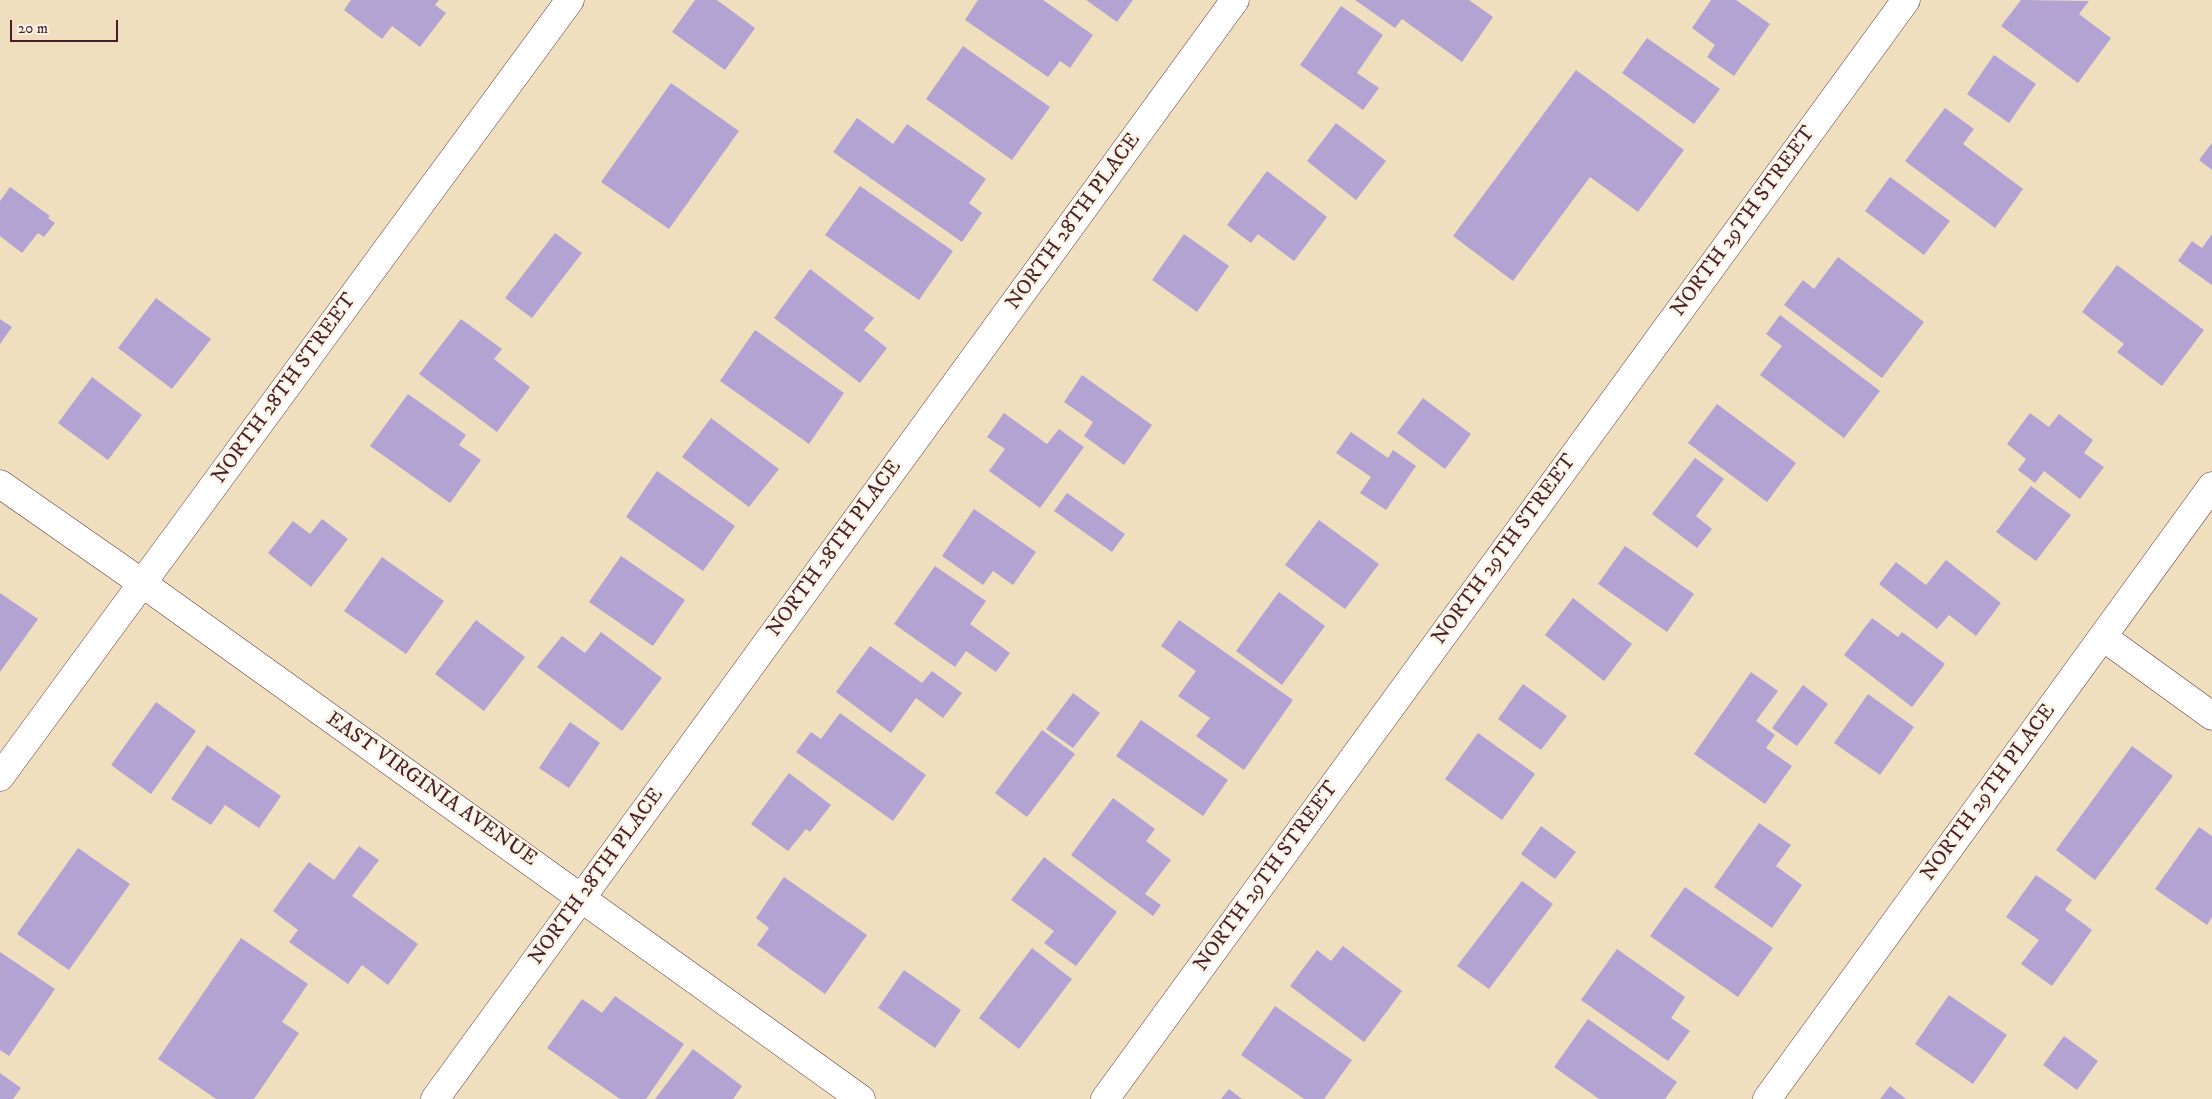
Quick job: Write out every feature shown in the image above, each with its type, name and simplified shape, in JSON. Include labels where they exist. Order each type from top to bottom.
[{"type":"street","name":"NORTH 28TH STREET","points":[[0,778],[570,0]]},
{"type":"street","name":"NORTH 28TH PLACE","points":[[435,1099],[1235,0]]},
{"type":"street","name":"NORTH 29TH STREET","points":[[1105,1099],[1906,0]]},
{"type":"street","name":"EAST VIRGINIA AVENUE","points":[[0,484],[582,897],[861,1099]]},
{"type":"street","name":"NORTH 29TH PLACE","points":[[1767,1099],[2212,486]]},
{"type":"street","points":[[2103,637],[2212,716]]},
{"type":"building","points":[[351,0],[439,0],[435,5],[446,13],[420,47],[392,26],[382,39],[344,10]]},
{"type":"building","points":[[695,0],[717,0],[755,28],[725,70],[672,32]]},
{"type":"building","points":[[978,0],[1043,0],[1093,35],[1070,68],[1060,61],[1048,77],[965,20]]},
{"type":"building","points":[[1086,0],[1133,0],[1117,22]]},
{"type":"building","points":[[1355,0],[1469,0],[1493,17],[1462,62],[1402,19],[1395,28]]},
{"type":"building","points":[[1711,0],[1736,0],[1770,24],[1734,76],[1707,57],[1715,45],[1692,28]]},
{"type":"building","points":[[2021,0],[2089,1],[2079,14],[2111,38],[2078,83],[2001,26]]},
{"type":"building","points":[[1341,6],[1383,35],[1357,73],[1379,88],[1363,110],[1300,65]]},
{"type":"building","points":[[1647,38],[1720,89],[1694,124],[1622,73]]},
{"type":"building","points":[[963,46],[1050,107],[1012,160],[926,99]]},
{"type":"building","points":[[1994,55],[2036,84],[2009,123],[1967,94]]},
{"type":"building","points":[[1576,70],[1684,150],[1638,212],[1590,177],[1513,281],[1453,236]]},
{"type":"building","points":[[671,83],[739,131],[669,229],[601,182]]},
{"type":"building","points":[[1945,108],[1974,129],[1963,144],[2023,189],[1995,228],[1905,161]]},
{"type":"building","points":[[857,118],[893,144],[907,124],[986,179],[969,203],[982,213],[962,242],[833,152]]},
{"type":"building","points":[[1336,123],[1386,161],[1356,200],[1307,161]]},
{"type":"building","points":[[2212,143],[2212,170],[2199,160]]},
{"type":"building","points":[[1267,171],[1327,217],[1294,261],[1258,234],[1251,243],[1227,225]]},
{"type":"building","points":[[1890,177],[1950,221],[1924,255],[1865,211]]},
{"type":"building","points":[[860,186],[953,251],[919,300],[825,235]]},
{"type":"building","points":[[10,187],[50,216],[48,218],[55,223],[44,237],[38,233],[22,253],[0,236],[0,201]]},
{"type":"building","points":[[555,233],[582,253],[532,318],[505,298]]},
{"type":"building","points":[[1184,234],[1229,266],[1197,312],[1152,280]]},
{"type":"building","points":[[2212,234],[2212,285],[2178,261],[2192,241],[2202,248]]},
{"type":"building","points":[[1838,257],[1924,322],[1882,378],[1784,305],[1803,280],[1814,289]]},
{"type":"building","points":[[2117,265],[2204,330],[2162,386],[2117,352],[2124,344],[2082,312]]},
{"type":"building","points":[[810,269],[874,318],[864,330],[887,348],[860,383],[774,318]]},
{"type":"building","points":[[156,298],[211,339],[172,389],[118,348]]},
{"type":"building","points":[[1780,315],[1880,391],[1844,438],[1760,375],[1782,346],[1766,334]]},
{"type":"building","points":[[0,319],[12,327],[0,344]]},
{"type":"building","points":[[461,319],[502,349],[494,359],[530,387],[497,432],[419,374]]},
{"type":"building","points":[[755,330],[844,393],[809,444],[720,381]]},
{"type":"building","points":[[1082,375],[1152,425],[1124,465],[1084,436],[1093,422],[1064,402]]},
{"type":"building","points":[[92,377],[142,415],[108,460],[58,423]]},
{"type":"building","points":[[408,394],[466,435],[459,445],[481,460],[450,503],[370,446]]},
{"type":"building","points":[[1423,398],[1471,434],[1445,469],[1397,433]]},
{"type":"building","points":[[1717,404],[1796,463],[1767,502],[1688,443]]},
{"type":"building","points":[[1004,413],[1047,444],[1059,429],[1084,447],[1040,508],[989,471],[1005,449],[987,437]]},
{"type":"building","points":[[2030,413],[2049,427],[2059,414],[2093,440],[2084,453],[2104,467],[2080,499],[2044,471],[2035,483],[2018,470],[2026,459],[2007,444]]},
{"type":"building","points":[[711,418],[779,469],[749,507],[682,457]]},
{"type":"building","points":[[1351,432],[1388,458],[1393,450],[1416,466],[1386,510],[1360,493],[1371,477],[1336,453]]},
{"type":"building","points":[[1695,458],[1724,479],[1696,516],[1712,529],[1697,548],[1652,514]]},
{"type":"building","points":[[657,471],[735,526],[703,571],[626,517]]},
{"type":"building","points":[[2031,486],[2071,515],[2036,561],[1996,532]]},
{"type":"building","points":[[1067,493],[1125,534],[1112,552],[1054,511]]},
{"type":"building","points":[[974,509],[1036,552],[1013,585],[993,571],[983,585],[942,556]]},
{"type":"building","points":[[322,519],[348,539],[311,587],[268,553],[293,521],[310,534]]},
{"type":"building","points":[[1319,520],[1379,564],[1345,609],[1285,565]]},
{"type":"building","points":[[1625,546],[1694,594],[1667,632],[1598,584]]},
{"type":"building","points":[[621,556],[685,600],[653,646],[589,602]]},
{"type":"building","points":[[382,557],[444,601],[406,654],[344,611]]},
{"type":"building","points":[[1946,560],[2001,603],[1976,636],[1949,615],[1937,629],[1879,584],[1896,562],[1926,585]]},
{"type":"building","points":[[935,566],[986,601],[970,624],[1010,653],[996,672],[966,651],[955,667],[894,624]]},
{"type":"building","points":[[1279,592],[1325,626],[1282,685],[1236,651]]},
{"type":"building","points":[[0,593],[38,619],[0,672]]},
{"type":"building","points":[[1573,598],[1632,644],[1604,681],[1545,635]]},
{"type":"building","points":[[1872,618],[1898,637],[1902,632],[1945,664],[1912,707],[1844,655]]},
{"type":"building","points":[[476,620],[525,657],[484,711],[435,674]]},
{"type":"building","points":[[1179,620],[1293,700],[1244,770],[1196,736],[1210,718],[1178,696],[1196,671],[1161,646]]},
{"type":"building","points":[[601,632],[662,678],[622,731],[537,667],[562,636],[585,653]]},
{"type":"building","points":[[870,646],[922,683],[932,671],[962,693],[943,718],[916,698],[891,733],[836,692]]},
{"type":"building","points":[[1751,672],[1778,691],[1756,721],[1775,735],[1766,748],[1792,766],[1765,804],[1694,754]]},
{"type":"building","points":[[1523,684],[1567,716],[1541,750],[1498,719]]},
{"type":"building","points":[[1803,685],[1828,704],[1797,746],[1772,728]]},
{"type":"building","points":[[1073,693],[1100,713],[1073,748],[1046,729]]},
{"type":"building","points":[[1868,694],[1914,727],[1880,775],[1834,743]]},
{"type":"building","points":[[156,702],[196,731],[151,794],[111,765]]},
{"type":"building","points":[[840,713],[926,775],[893,821],[796,752],[811,732],[821,739]]},
{"type":"building","points":[[1141,720],[1228,780],[1203,816],[1116,756]]},
{"type":"building","points":[[570,722],[600,743],[569,788],[539,768]]},
{"type":"building","points":[[1042,730],[1075,754],[1027,817],[995,793]]},
{"type":"building","points":[[1478,733],[1535,774],[1502,820],[1445,779]]},
{"type":"building","points":[[207,745],[281,796],[259,828],[225,805],[211,825],[171,799]]},
{"type":"building","points":[[2132,746],[2173,776],[2095,880],[2056,850]]},
{"type":"building","points":[[789,773],[831,805],[810,832],[806,829],[788,851],[751,824]]},
{"type":"building","points":[[1113,798],[1155,829],[1146,841],[1171,860],[1145,894],[1161,905],[1153,916],[1071,855]]},
{"type":"building","points":[[1759,823],[1791,845],[1776,866],[1802,885],[1772,928],[1714,887]]},
{"type":"building","points":[[1541,826],[1576,852],[1555,879],[1521,854]]},
{"type":"building","points":[[2199,827],[2212,836],[2212,917],[2207,925],[2155,889]]},
{"type":"building","points":[[359,846],[379,860],[352,896],[418,944],[388,985],[362,965],[348,984],[289,942],[298,930],[273,911],[309,862],[334,880]]},
{"type":"building","points":[[78,848],[130,884],[69,970],[17,934]]},
{"type":"building","points":[[1044,857],[1117,912],[1076,966],[1044,943],[1054,931],[1011,900]]},
{"type":"building","points":[[2036,875],[2072,900],[2065,910],[2092,930],[2052,986],[2021,964],[2039,940],[2006,917]]},
{"type":"building","points":[[784,877],[867,935],[825,994],[757,945],[769,928],[756,918]]},
{"type":"building","points":[[1522,881],[1553,904],[1489,989],[1457,966]]},
{"type":"building","points":[[1685,887],[1773,948],[1738,997],[1650,936]]},
{"type":"building","points":[[241,938],[308,984],[282,1022],[299,1033],[254,1099],[216,1099],[158,1059]]},
{"type":"building","points":[[1343,946],[1402,991],[1364,1042],[1290,986],[1317,950],[1331,961]]},
{"type":"building","points":[[1032,948],[1072,979],[1019,1049],[979,1018]]},
{"type":"building","points":[[1617,949],[1685,997],[1671,1018],[1690,1031],[1668,1061],[1581,1000]]},
{"type":"building","points":[[0,952],[55,989],[9,1056],[0,1050]]},
{"type":"building","points":[[904,970],[961,1010],[935,1048],[878,1008]]},
{"type":"building","points":[[1949,995],[2007,1035],[1973,1084],[1915,1044]]},
{"type":"building","points":[[615,996],[684,1044],[646,1099],[620,1099],[547,1048],[582,999],[602,1013]]},
{"type":"building","points":[[1275,1006],[1352,1060],[1324,1099],[1304,1099],[1241,1055]]},
{"type":"building","points":[[1588,1019],[1677,1082],[1665,1099],[1599,1099],[1554,1067]]},
{"type":"building","points":[[2064,1036],[2098,1061],[2077,1090],[2043,1065]]},
{"type":"building","points":[[693,1049],[742,1086],[733,1099],[655,1099]]},
{"type":"building","points":[[0,1073],[21,1088],[13,1099],[0,1099]]},
{"type":"building","points":[[1890,1086],[1906,1099],[1880,1099]]},
{"type":"building","points":[[1229,1089],[1242,1099],[1221,1099]]}]
